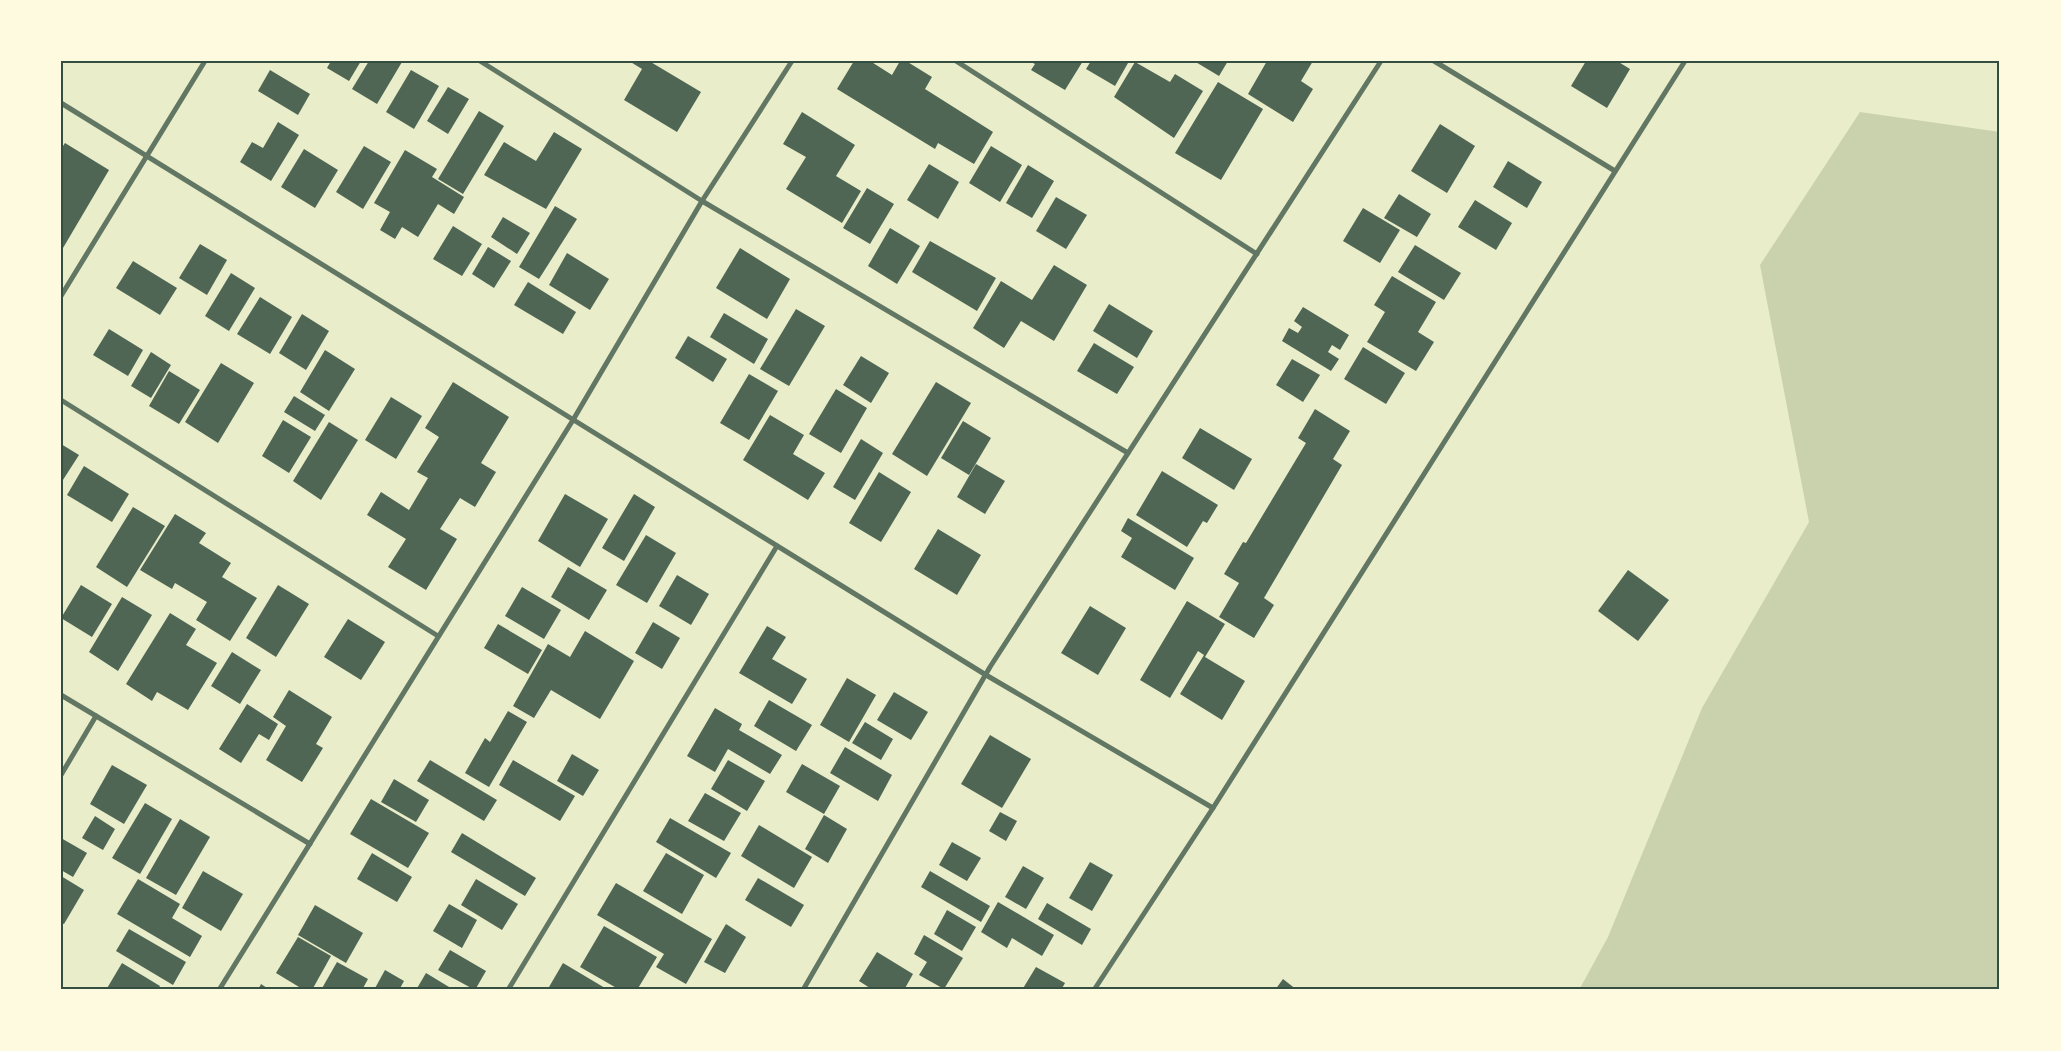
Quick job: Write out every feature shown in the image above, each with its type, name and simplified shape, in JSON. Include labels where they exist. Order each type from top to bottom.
[{"type":"street","points":[[61,296],[148,157],[205,61]]},
{"type":"street","points":[[480,61],[702,201],[1128,453]]},
{"type":"street","points":[[219,990],[573,420],[702,201],[792,61]]},
{"type":"street","points":[[956,61],[1256,254]]},
{"type":"street","points":[[803,990],[986,675],[1381,61]]},
{"type":"street","points":[[1434,61],[1615,171]]},
{"type":"street","points":[[1094,990],[1213,808],[1686,61]]},
{"type":"street","points":[[61,103],[986,675],[1213,808]]},
{"type":"street","points":[[61,400],[438,636]]},
{"type":"street","points":[[508,990],[777,546]]},
{"type":"street","points":[[61,695],[310,844]]},
{"type":"street","points":[[61,775],[96,716]]},
{"type":"green space","points":[[1860,112],[2000,132],[2000,990],[1579,990],[1608,937],[1702,708],[1809,522],[1760,265]]},
{"type":"building","points":[[331,61],[361,61],[349,81],[327,68]]},
{"type":"building","points":[[369,61],[402,62],[377,104],[352,89]]},
{"type":"building","points":[[629,61],[649,61],[701,92],[677,132],[624,100],[642,69]]},
{"type":"building","points":[[854,61],[870,61],[892,75],[900,61],[906,61],[932,77],[925,89],[993,132],[974,164],[938,143],[935,149],[837,89]]},
{"type":"building","points":[[1029,61],[1083,61],[1065,90],[1031,70],[1035,64]]},
{"type":"building","points":[[1091,61],[1124,61],[1128,63],[1115,86],[1086,69]]},
{"type":"building","points":[[1194,61],[1228,61],[1219,76]]},
{"type":"building","points":[[1267,61],[1313,61],[1301,81],[1313,89],[1293,122],[1248,94]]},
{"type":"building","points":[[1586,61],[1617,61],[1630,69],[1607,108],[1571,86]]},
{"type":"building","points":[[1135,62],[1170,82],[1175,74],[1203,91],[1174,138],[1114,97]]},
{"type":"building","points":[[270,70],[310,94],[298,115],[258,91]]},
{"type":"building","points":[[411,70],[439,86],[414,129],[386,112]]},
{"type":"building","points":[[1218,82],[1263,109],[1221,180],[1175,153]]},
{"type":"building","points":[[448,87],[469,99],[448,134],[427,121]]},
{"type":"building","points":[[479,111],[504,126],[463,194],[438,179]]},
{"type":"building","points":[[802,112],[855,145],[836,176],[861,191],[842,223],[786,189],[806,157],[783,144]]},
{"type":"building","points":[[278,122],[299,135],[271,181],[240,162],[252,142],[263,148]]},
{"type":"building","points":[[1440,124],[1475,146],[1447,193],[1411,171]]},
{"type":"building","points":[[554,132],[582,149],[546,209],[484,175],[504,142],[536,161]]},
{"type":"building","points":[[65,143],[109,170],[63,248],[61,247],[61,149]]},
{"type":"building","points":[[364,146],[391,162],[363,209],[336,192]]},
{"type":"building","points":[[991,146],[1022,165],[1000,202],[969,183]]},
{"type":"building","points":[[304,149],[338,170],[315,208],[281,187]]},
{"type":"building","points":[[405,150],[437,169],[432,177],[464,197],[454,214],[438,204],[418,237],[402,227],[395,239],[380,230],[390,212],[374,203]]},
{"type":"building","points":[[1508,161],[1542,182],[1527,208],[1493,187]]},
{"type":"building","points":[[929,164],[959,182],[938,219],[907,200]]},
{"type":"building","points":[[1028,165],[1054,181],[1032,218],[1006,203]]},
{"type":"building","points":[[867,188],[894,204],[870,244],[843,228]]},
{"type":"building","points":[[1399,194],[1431,214],[1417,237],[1384,218]]},
{"type":"building","points":[[1056,197],[1087,215],[1066,249],[1036,231]]},
{"type":"building","points":[[1475,200],[1512,223],[1496,250],[1458,227]]},
{"type":"building","points":[[555,206],[577,219],[539,279],[519,267]]},
{"type":"building","points":[[1363,208],[1400,230],[1380,263],[1343,241]]},
{"type":"building","points":[[503,217],[530,233],[517,254],[491,237]]},
{"type":"building","points":[[453,226],[482,244],[462,276],[433,259]]},
{"type":"building","points":[[890,228],[920,246],[897,284],[868,266]]},
{"type":"building","points":[[930,241],[996,278],[977,311],[912,272]]},
{"type":"building","points":[[200,244],[227,260],[207,295],[179,278]]},
{"type":"building","points":[[1415,245],[1461,273],[1444,300],[1398,272]]},
{"type":"building","points":[[488,247],[511,261],[494,288],[472,274]]},
{"type":"building","points":[[740,248],[790,279],[767,319],[716,288]]},
{"type":"building","points":[[567,253],[609,279],[590,310],[549,285]]},
{"type":"building","points":[[133,261],[177,288],[160,315],[116,288]]},
{"type":"building","points":[[1054,265],[1087,285],[1054,341],[1021,321],[1004,348],[973,328],[1001,281],[1032,300]]},
{"type":"building","points":[[231,273],[255,288],[229,331],[205,316]]},
{"type":"building","points":[[1392,276],[1436,302],[1418,332],[1434,342],[1416,371],[1367,342],[1385,312],[1374,305]]},
{"type":"building","points":[[528,282],[576,312],[563,334],[514,305]]},
{"type":"building","points":[[260,297],[292,317],[270,354],[237,334]]},
{"type":"building","points":[[1109,304],[1153,331],[1137,358],[1093,331]]},
{"type":"building","points":[[1303,307],[1349,335],[1340,350],[1332,345],[1328,352],[1339,359],[1331,371],[1282,341],[1289,328],[1298,333],[1302,327],[1294,321]]},
{"type":"building","points":[[796,309],[825,326],[789,386],[760,369]]},
{"type":"building","points":[[724,313],[768,339],[754,364],[710,337]]},
{"type":"building","points":[[302,314],[329,331],[306,370],[279,353]]},
{"type":"building","points":[[109,329],[143,350],[128,376],[93,355]]},
{"type":"building","points":[[688,336],[727,359],[713,382],[675,358]]},
{"type":"building","points":[[1094,343],[1134,367],[1117,394],[1077,371]]},
{"type":"building","points":[[1363,347],[1405,373],[1386,404],[1344,379]]},
{"type":"building","points":[[325,350],[355,369],[329,411],[300,392]]},
{"type":"building","points":[[151,352],[171,365],[151,398],[131,386]]},
{"type":"building","points":[[861,356],[889,373],[871,403],[843,385]]},
{"type":"building","points":[[1292,359],[1320,375],[1303,402],[1276,385]]},
{"type":"building","points":[[221,363],[254,383],[218,443],[185,422]]},
{"type":"building","points":[[169,371],[200,390],[179,424],[149,406]]},
{"type":"building","points":[[749,374],[778,391],[749,440],[720,423]]},
{"type":"building","points":[[453,382],[509,417],[481,463],[496,472],[475,507],[460,498],[440,529],[457,539],[426,590],[388,567],[406,539],[367,515],[381,492],[409,510],[428,478],[417,472],[439,437],[425,428]]},
{"type":"building","points":[[936,382],[971,403],[927,476],[892,454]]},
{"type":"building","points":[[836,389],[867,408],[841,453],[809,434]]},
{"type":"building","points":[[294,396],[325,415],[315,431],[284,412]]},
{"type":"building","points":[[391,397],[422,416],[396,459],[365,440]]},
{"type":"building","points":[[1315,409],[1350,431],[1333,459],[1342,465],[1264,598],[1274,605],[1254,638],[1219,617],[1239,583],[1224,574],[1243,542],[1246,543],[1306,443],[1298,438]]},
{"type":"building","points":[[770,415],[804,435],[793,454],[825,473],[808,500],[743,460]]},
{"type":"building","points":[[283,420],[311,437],[289,473],[262,456]]},
{"type":"building","points":[[963,421],[991,438],[969,475],[941,458]]},
{"type":"building","points":[[329,422],[358,440],[321,500],[293,481]]},
{"type":"building","points":[[1200,428],[1252,459],[1234,490],[1182,458]]},
{"type":"building","points":[[861,439],[883,453],[855,500],[833,487]]},
{"type":"building","points":[[61,444],[79,455],[61,483]]},
{"type":"building","points":[[976,464],[1005,481],[985,514],[957,497]]},
{"type":"building","points":[[84,466],[129,494],[112,522],[67,495]]},
{"type":"building","points":[[1162,471],[1218,505],[1207,523],[1203,521],[1187,547],[1136,515]]},
{"type":"building","points":[[879,472],[911,492],[881,542],[849,523]]},
{"type":"building","points":[[565,494],[608,519],[580,567],[538,541]]},
{"type":"building","points":[[634,494],[655,507],[624,561],[602,548]]},
{"type":"building","points":[[133,507],[165,526],[127,587],[96,567]]},
{"type":"building","points":[[175,514],[206,533],[199,543],[231,563],[222,577],[257,598],[230,641],[196,620],[207,602],[175,583],[172,589],[140,570]]},
{"type":"building","points":[[1128,518],[1194,558],[1175,590],[1121,557],[1132,538],[1121,531]]},
{"type":"building","points":[[938,529],[981,555],[957,595],[914,569]]},
{"type":"building","points":[[646,535],[676,553],[647,603],[616,585]]},
{"type":"building","points":[[568,567],[607,590],[589,620],[551,597]]},
{"type":"building","points":[[1628,570],[1669,600],[1638,641],[1598,611]]},
{"type":"building","points":[[677,575],[709,594],[691,625],[659,606]]},
{"type":"building","points":[[81,585],[112,604],[92,637],[61,618]]},
{"type":"building","points":[[278,585],[309,604],[276,657],[246,638]]},
{"type":"building","points":[[522,587],[561,610],[544,639],[505,616]]},
{"type":"building","points":[[122,597],[152,615],[118,671],[89,652]]},
{"type":"building","points":[[1187,601],[1225,624],[1205,657],[1245,681],[1222,720],[1180,694],[1204,655],[1198,651],[1170,698],[1140,680]]},
{"type":"building","points":[[1090,606],[1126,628],[1098,675],[1061,653]]},
{"type":"building","points":[[170,613],[196,629],[186,645],[217,663],[188,710],[157,692],[152,701],[126,684]]},
{"type":"building","points":[[348,619],[385,642],[361,680],[324,657]]},
{"type":"building","points":[[653,622],[680,638],[662,669],[635,653]]},
{"type":"building","points":[[498,624],[542,650],[528,674],[484,648]]},
{"type":"building","points":[[767,626],[786,637],[772,659],[807,679],[792,704],[739,673]]},
{"type":"building","points":[[585,631],[634,661],[600,719],[551,690],[534,718],[513,706],[548,644],[570,657]]},
{"type":"building","points":[[232,652],[261,670],[240,704],[211,686]]},
{"type":"building","points":[[847,678],[876,695],[849,742],[820,725]]},
{"type":"building","points":[[289,690],[332,717],[316,744],[323,748],[302,782],[266,760],[286,726],[273,717]]},
{"type":"building","points":[[894,692],[928,712],[911,740],[877,720]]},
{"type":"building","points":[[769,700],[812,725],[796,751],[754,726]]},
{"type":"building","points":[[247,704],[278,724],[269,740],[259,734],[241,763],[219,749]]},
{"type":"building","points":[[715,708],[742,724],[739,730],[782,755],[770,774],[728,749],[715,772],[687,756]]},
{"type":"building","points":[[508,711],[527,722],[489,787],[465,773],[485,738],[490,742]]},
{"type":"building","points":[[865,722],[893,739],[881,760],[852,743]]},
{"type":"building","points":[[990,735],[1031,759],[1002,808],[961,784]]},
{"type":"building","points":[[845,747],[892,775],[878,801],[830,773]]},
{"type":"building","points":[[572,754],[599,770],[583,796],[557,781]]},
{"type":"building","points":[[430,760],[497,800],[484,821],[417,781]]},
{"type":"building","points":[[513,760],[575,796],[560,821],[499,785]]},
{"type":"building","points":[[728,760],[765,781],[747,811],[711,789]]},
{"type":"building","points":[[802,764],[840,786],[824,814],[786,792]]},
{"type":"building","points":[[112,765],[147,785],[124,824],[90,804]]},
{"type":"building","points":[[394,779],[429,800],[416,822],[381,802]]},
{"type":"building","points":[[705,793],[741,813],[724,841],[688,821]]},
{"type":"building","points":[[371,799],[429,833],[408,868],[350,834]]},
{"type":"building","points":[[145,803],[172,819],[140,874],[112,858]]},
{"type":"building","points":[[1000,812],[1017,821],[1006,841],[989,831]]},
{"type":"building","points":[[824,815],[847,829],[828,863],[805,849]]},
{"type":"building","points":[[95,816],[115,829],[103,850],[82,838]]},
{"type":"building","points":[[670,818],[731,853],[716,878],[656,842]]},
{"type":"building","points":[[180,819],[210,837],[176,895],[146,878]]},
{"type":"building","points":[[759,825],[812,857],[794,888],[741,856]]},
{"type":"building","points":[[462,833],[536,878],[525,896],[451,852]]},
{"type":"building","points":[[61,838],[87,853],[73,877],[61,870]]},
{"type":"building","points":[[952,842],[981,858],[967,881],[939,865]]},
{"type":"building","points":[[372,853],[412,877],[397,902],[357,879]]},
{"type":"building","points":[[666,853],[704,875],[682,914],[643,891]]},
{"type":"building","points":[[1090,862],[1113,875],[1092,911],[1069,898]]},
{"type":"building","points":[[1023,866],[1044,878],[1026,909],[1005,897]]},
{"type":"building","points":[[203,871],[243,894],[221,931],[182,908]]},
{"type":"building","points":[[930,871],[990,906],[981,922],[921,887]]},
{"type":"building","points":[[61,876],[84,890],[64,924],[61,923]]},
{"type":"building","points":[[758,878],[804,905],[791,927],[745,900]]},
{"type":"building","points":[[138,879],[180,904],[172,918],[202,936],[190,957],[117,914]]},
{"type":"building","points":[[476,879],[518,904],[502,930],[461,905]]},
{"type":"building","points":[[616,883],[712,939],[686,984],[656,967],[664,954],[597,915]]},
{"type":"building","points":[[998,902],[1054,935],[1042,956],[1012,938],[1007,948],[981,932]]},
{"type":"building","points":[[1047,903],[1091,929],[1082,945],[1038,919]]},
{"type":"building","points":[[449,904],[477,920],[462,948],[433,931]]},
{"type":"building","points":[[315,905],[363,933],[346,963],[298,935]]},
{"type":"building","points":[[947,910],[976,927],[962,951],[934,934]]},
{"type":"building","points":[[726,924],[746,937],[725,973],[704,962]]},
{"type":"building","points":[[604,926],[657,957],[637,990],[620,990],[580,967]]},
{"type":"building","points":[[129,929],[186,962],[173,985],[116,951]]},
{"type":"building","points":[[924,935],[963,958],[944,989],[919,975],[927,962],[914,954]]},
{"type":"building","points":[[298,937],[331,956],[312,990],[304,990],[276,973]]},
{"type":"building","points":[[450,950],[486,971],[475,990],[438,970]]},
{"type":"building","points":[[877,952],[913,974],[904,990],[873,990],[859,981]]},
{"type":"building","points":[[337,962],[368,979],[362,990],[321,990]]},
{"type":"building","points":[[122,963],[160,986],[158,990],[106,990]]},
{"type":"building","points":[[563,963],[605,988],[604,990],[554,990],[549,987]]},
{"type":"building","points":[[1036,967],[1065,983],[1061,990],[1022,990]]},
{"type":"building","points":[[385,970],[404,981],[399,990],[374,990]]},
{"type":"building","points":[[426,973],[454,990],[416,990]]},
{"type":"building","points":[[1283,979],[1297,990],[1275,990]]},
{"type":"building","points":[[261,984],[270,990],[258,990]]}]
